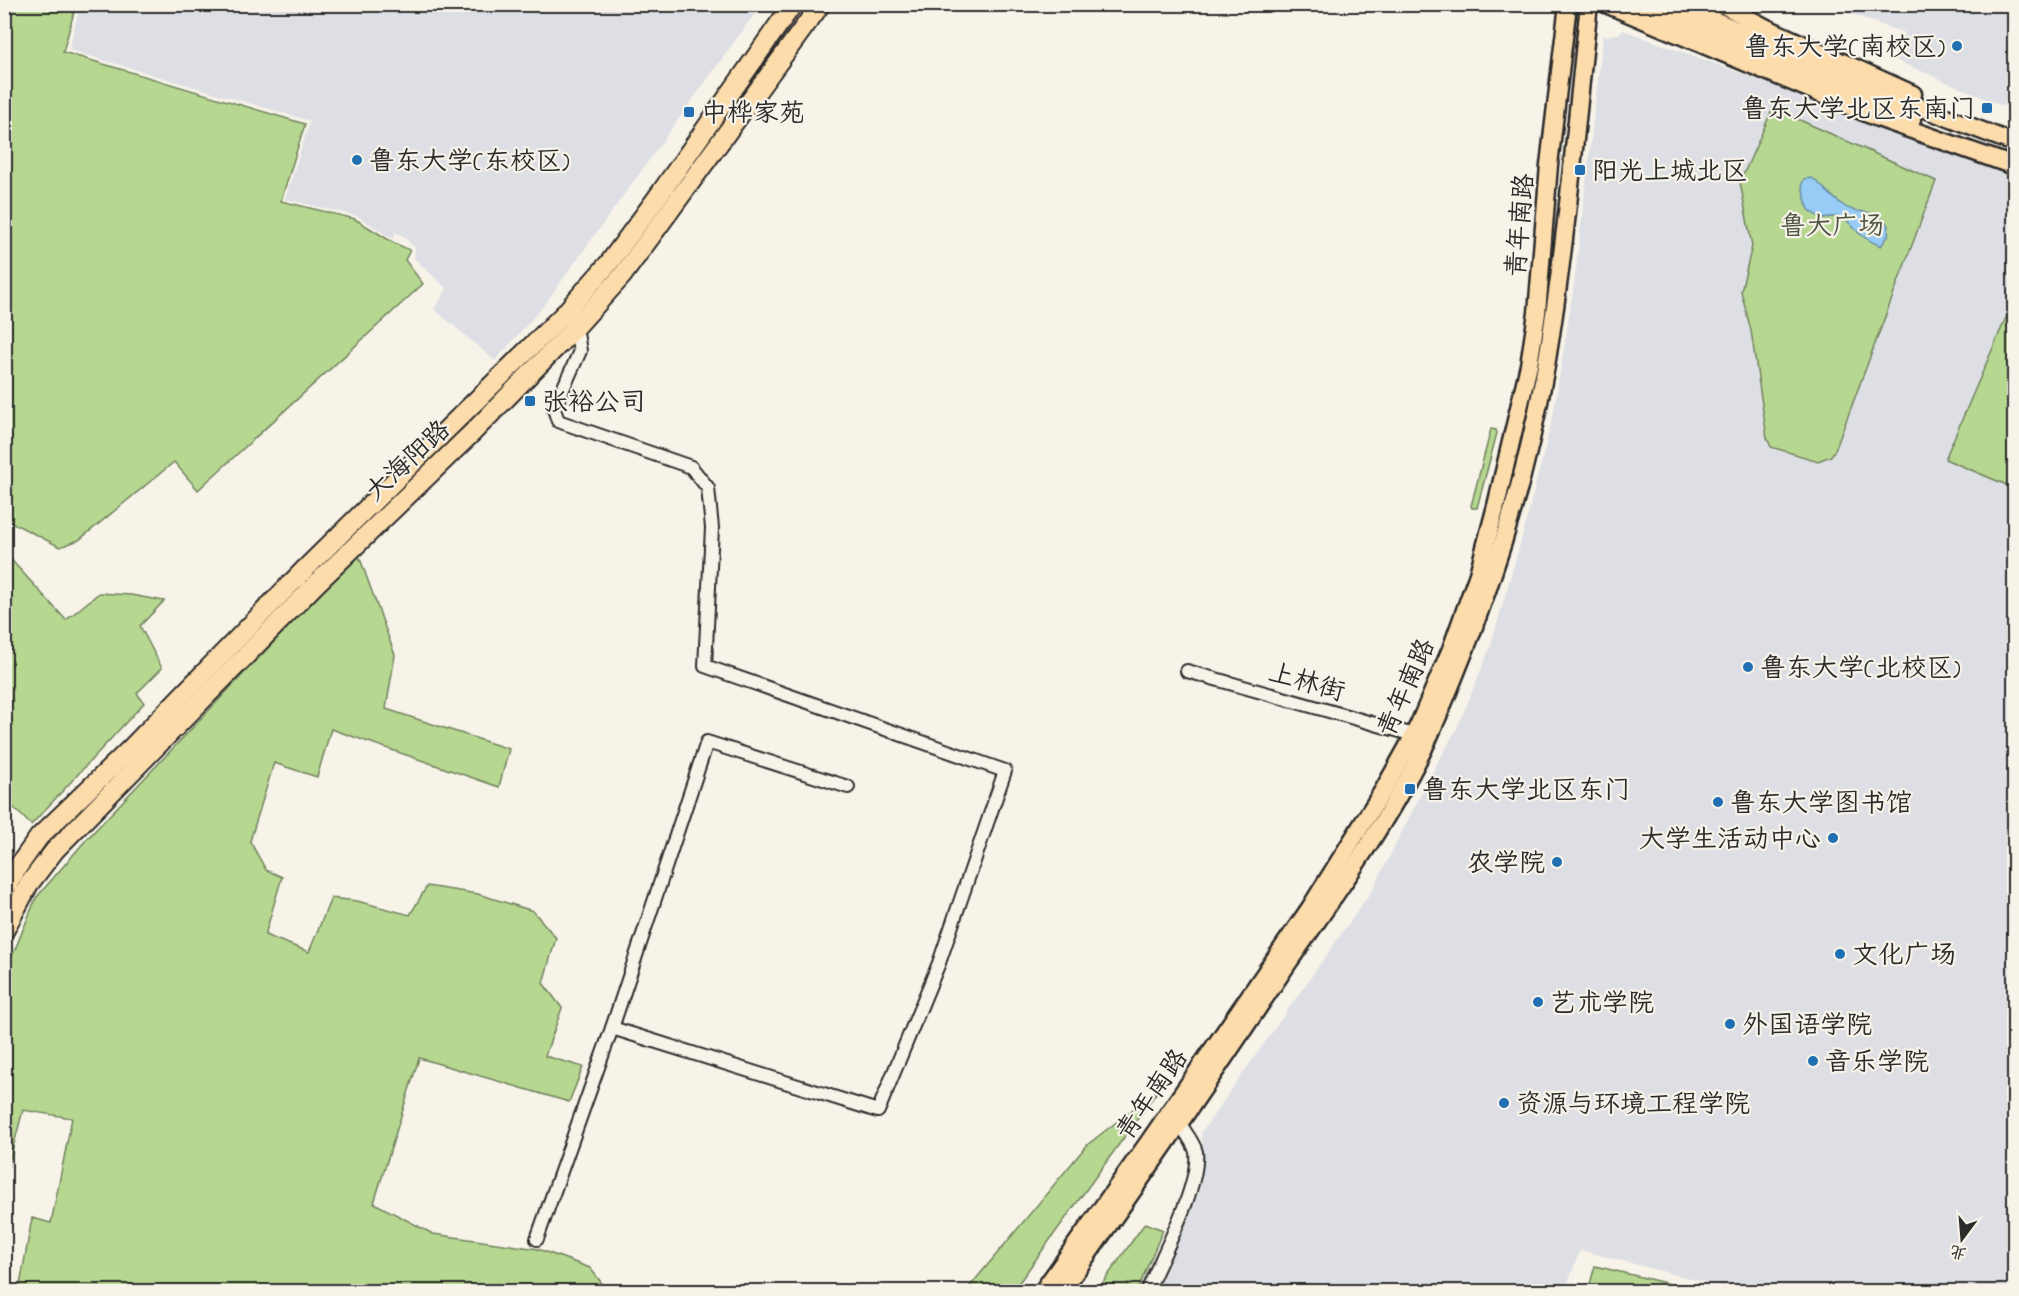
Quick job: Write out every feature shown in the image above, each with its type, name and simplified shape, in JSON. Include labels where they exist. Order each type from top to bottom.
[{"type":"highway","name":"大海阳路","points":[[4,931],[29,884],[55,850],[317,583],[473,432],[570,321],[793,4]]},
{"type":"highway","name":"大海阳路","points":[[4,892],[17,868],[39,837],[129,750],[313,561],[570,321],[622,276],[821,4]]},
{"type":"main road","name":"青年南路","points":[[1042,1292],[1310,908],[1384,789],[1414,735],[1450,649],[1478,574],[1496,506],[1519,411],[1537,313],[1549,165],[1568,4]]},
{"type":"main road","name":"青年南路","points":[[1061,1292],[1180,1124],[1327,906],[1406,782],[1437,719],[1492,579],[1512,511],[1545,369],[1567,209],[1589,4]]},
{"type":"main road","points":[[1606,4],[1878,118],[2014,165]]},
{"type":"main road","points":[[1645,4],[2014,165]]},
{"type":"main road","points":[[1677,4],[1886,94],[2014,142]]},
{"type":"main road","points":[[1721,4],[1767,28],[2014,142]]},
{"type":"street","points":[[570,321],[580,351],[554,409],[558,421],[692,467],[708,488],[712,528],[705,666],[1005,771],[939,963],[878,1111],[612,1028]]},
{"type":"street","name":"上林街","points":[[1187,671],[1414,735]]},
{"type":"street","points":[[537,1239],[612,1028],[707,742],[848,787]]},
{"type":"street","points":[[1147,1292],[1184,1207],[1196,1173],[1196,1150],[1180,1124]]},
{"type":"shaded area","points":[[80,4],[761,5],[545,304],[495,361],[434,309],[447,289],[414,258],[415,248],[404,237],[396,232],[393,239],[357,216],[285,199],[310,121],[69,50]]},
{"type":"shaded area","name":"鲁东大学(南校区)","points":[[1826,5],[2014,5],[2014,111],[1893,59],[1904,33]]},
{"type":"shaded area","name":"鲁东大学(北校区)","points":[[1623,30],[1950,150],[2014,179],[2014,1291],[1738,1291],[1580,1250],[1565,1291],[1157,1292],[1183,1223],[1199,1192],[1204,1161],[1201,1133],[1373,889],[1457,728],[1490,648],[1524,530],[1553,416],[1574,285],[1603,36],[1618,34]]},
{"type":"green space","points":[[5,4],[76,5],[63,52],[305,124],[281,201],[355,219],[410,250],[405,260],[423,284],[198,490],[174,462],[79,540],[60,547],[5,519]]},
{"type":"green space","name":"鲁大广场","points":[[1773,108],[1936,181],[1836,448],[1831,456],[1818,461],[1771,447],[1767,438],[1751,331],[1741,291],[1752,246],[1740,182]]},
{"type":"green space","points":[[2014,299],[2014,488],[1945,459]]},
{"type":"green space","points":[[1491,429],[1496,430],[1497,433],[1477,508],[1472,508],[1471,506]]},
{"type":"green space","points":[[4,552],[66,620],[99,593],[131,595],[164,601],[140,626],[162,668],[137,693],[144,703],[31,825],[12,806],[5,766]]},
{"type":"green space","points":[[358,553],[395,655],[386,709],[509,749],[499,787],[331,729],[317,777],[274,763],[250,841],[266,870],[282,877],[265,935],[309,952],[331,898],[357,901],[410,915],[427,886],[478,894],[533,911],[556,938],[543,983],[562,1008],[545,1056],[583,1067],[569,1102],[419,1058],[374,1203],[433,1234],[538,1249],[590,1268],[608,1291],[19,1291],[32,1218],[51,1223],[72,1118],[23,1110],[5,1178],[5,974],[36,898],[86,840]]},
{"type":"green space","points":[[1159,1089],[1013,1291],[966,1291],[1087,1145]]},
{"type":"green space","points":[[1145,1223],[1163,1230],[1137,1291],[1097,1291]]},
{"type":"green space","points":[[1595,1266],[1666,1283],[1693,1291],[1588,1291]]},
{"type":"water","points":[[1812,178],[1844,206],[1856,211],[1872,213],[1883,220],[1889,226],[1888,236],[1881,246],[1862,236],[1842,217],[1824,219],[1811,212],[1806,203],[1802,183],[1804,179]]},
{"type":"place","name":"鲁东大学(南校区)","points":[[1957,46]]},
{"type":"place","name":"鲁东大学北区东南门","points":[[1987,108]]},
{"type":"place","name":"中桦家苑","points":[[689,112]]},
{"type":"place","name":"鲁东大学(东校区)","points":[[357,160]]},
{"type":"place","name":"阳光上城北区","points":[[1580,170]]},
{"type":"place","name":"张裕公司","points":[[530,401]]},
{"type":"place","name":"鲁东大学(北校区)","points":[[1748,667]]},
{"type":"place","name":"鲁东大学北区东门","points":[[1410,789]]},
{"type":"place","name":"鲁东大学图书馆","points":[[1718,802]]},
{"type":"place","name":"大学生活动中心","points":[[1833,838]]},
{"type":"place","name":"农学院","points":[[1557,862]]},
{"type":"place","name":"文化广场","points":[[1840,954]]},
{"type":"place","name":"艺术学院","points":[[1538,1002]]},
{"type":"place","name":"外国语学院","points":[[1730,1024]]},
{"type":"place","name":"音乐学院","points":[[1813,1061]]},
{"type":"place","name":"资源与环境工程学院","points":[[1504,1103]]}]
